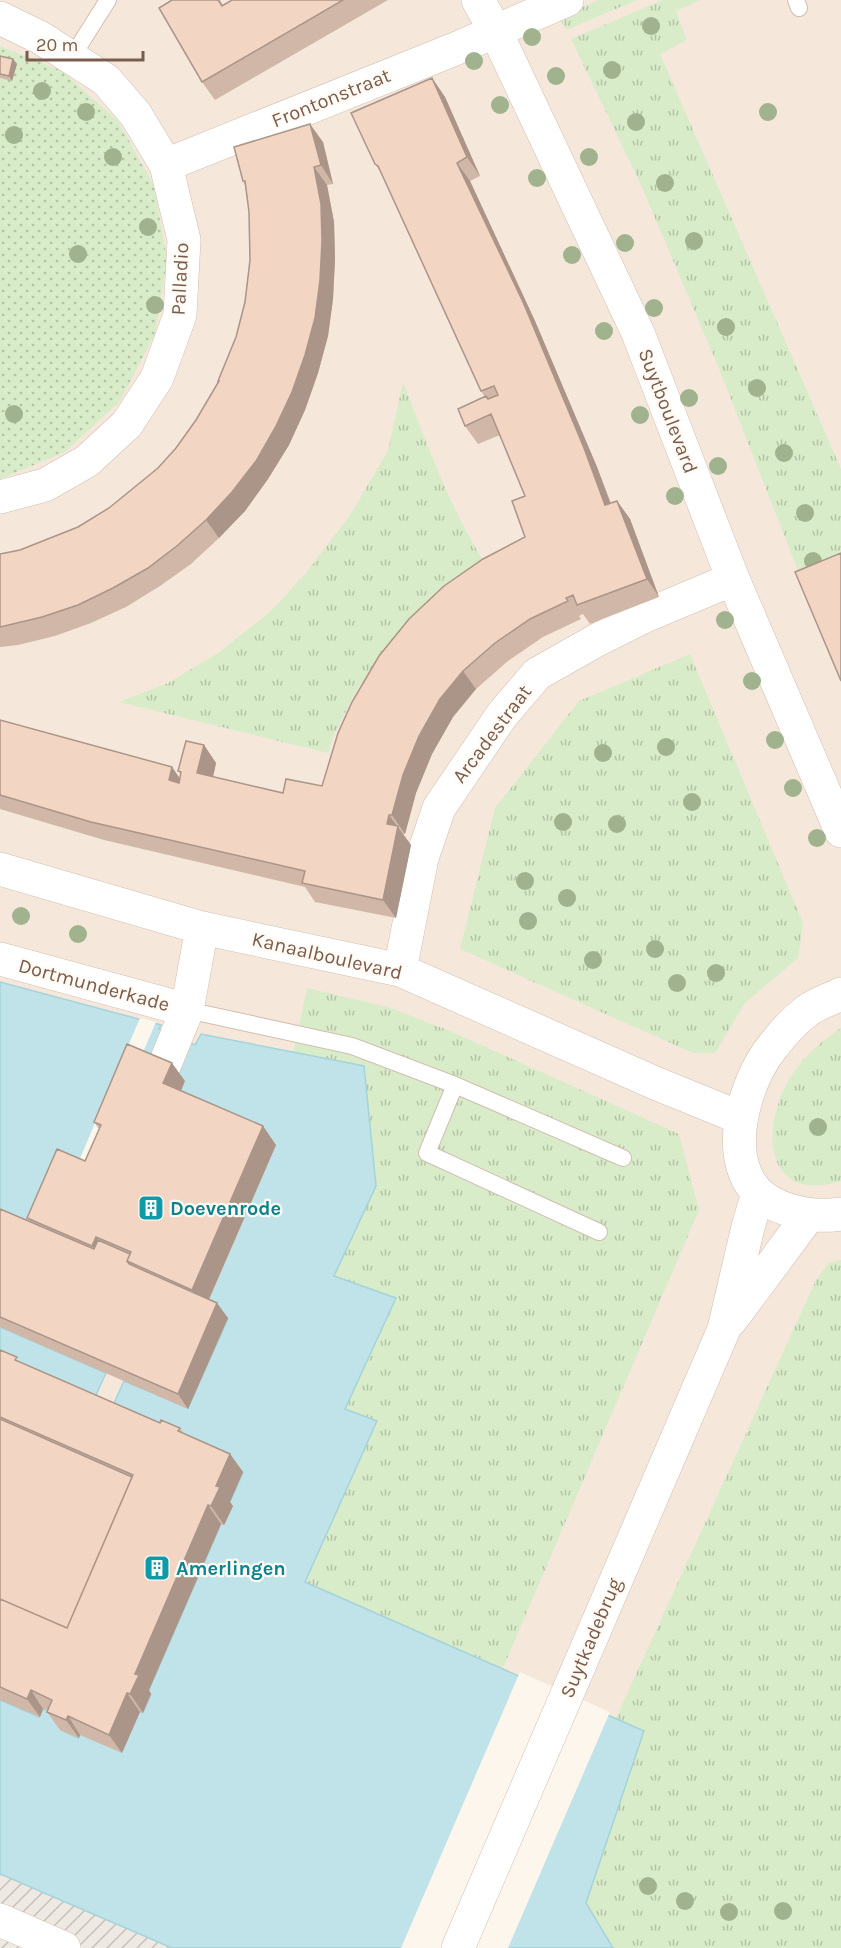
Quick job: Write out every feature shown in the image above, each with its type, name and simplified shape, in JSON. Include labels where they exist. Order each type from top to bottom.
[{"type":"street","name":"Suytboulevard","points":[[478,0],[495,30],[638,333],[733,579],[841,831]]},
{"type":"street","name":"Frontonstraat","points":[[166,165],[455,49],[567,0]]},
{"type":"street","name":"Palladio","points":[[0,18],[41,38],[106,80],[136,115],[166,165],[184,240],[180,315],[157,378],[127,424],[87,461],[45,485],[0,498]]},
{"type":"street","name":"Arcadestraat","points":[[400,970],[422,858],[439,808],[502,715],[537,674],[547,668],[635,621],[733,579]]},
{"type":"street","name":"Kanaalboulevard","points":[[0,869],[202,928],[400,970],[655,1083],[741,1118]]},
{"type":"street","name":"Dortmunderkade","points":[[136,1134],[182,1023],[202,928]]},
{"type":"street","name":"Dortmunderkade","points":[[0,959],[182,1023]]},
{"type":"street","points":[[841,994],[809,1010],[773,1046],[754,1076],[741,1118],[740,1151],[746,1175],[758,1193],[782,1208],[809,1215],[841,1214]]},
{"type":"street","name":"Suytkadebrug","points":[[458,1948],[724,1329],[758,1193]]},
{"type":"street","name":"Suytkadebrug","points":[[724,1329],[809,1215]]},
{"type":"street","points":[[0,1920],[64,1948]]},
{"type":"lane","points":[[72,57],[108,0]]},
{"type":"lane","points":[[182,1023],[352,1046],[455,1085],[623,1158]]},
{"type":"lane","points":[[455,1085],[427,1153],[598,1232]]},
{"type":"shaded area","points":[[0,0],[841,0],[841,1948],[245,1948],[0,1847]]},
{"type":"shaded area","points":[[0,1847],[245,1948],[0,1948]]},
{"type":"green space","points":[[599,0],[637,0],[566,30],[559,17]]},
{"type":"green space","points":[[663,0],[700,0],[676,11],[687,40],[660,54],[841,469],[841,564],[802,581],[720,371],[641,185],[571,39]]},
{"type":"green space","points":[[0,46],[62,71],[118,121],[154,186],[167,260],[155,334],[120,401],[65,452],[0,479]]},
{"type":"green space","points":[[403,382],[449,497],[484,562],[383,655],[357,690],[334,735],[328,753],[119,702],[168,683],[218,653],[271,611],[306,573],[350,515],[388,451]]},
{"type":"green space","points":[[690,654],[803,923],[798,958],[745,1003],[715,1053],[693,1053],[460,949],[495,808],[579,701]]},
{"type":"green space","points":[[307,988],[388,1007],[450,1031],[679,1134],[699,1210],[503,1668],[305,1582],[377,1421],[345,1409],[396,1298],[334,1277],[376,1186],[364,1066],[293,1053]]},
{"type":"green space","points":[[841,1028],[841,1181],[816,1185],[798,1183],[784,1174],[776,1160],[773,1142],[774,1123],[779,1103],[787,1083],[798,1066]]},
{"type":"green space","points":[[841,1260],[841,1948],[613,1948],[585,1903],[644,1731],[616,1718],[816,1280],[829,1263]]},
{"type":"water","points":[[0,982],[161,1025],[159,1029],[195,1045],[201,1034],[364,1066],[376,1186],[334,1276],[396,1298],[345,1409],[377,1421],[305,1582],[644,1731],[586,1903],[613,1948],[172,1948],[0,1874],[0,1700],[39,1717],[43,1709],[65,1718],[61,1730],[78,1738],[80,1735],[143,1712],[151,1694],[148,1692],[221,1524],[224,1524],[232,1506],[229,1504],[243,1473],[109,1414],[124,1381],[188,1408],[228,1319],[0,1219]]},
{"type":"water","points":[[0,1327],[106,1373],[91,1406],[0,1367]]},
{"type":"pier","points":[[140,1018],[156,1022],[90,1176],[75,1170]]},
{"type":"pier","points":[[520,1672],[610,1712],[508,1948],[401,1948]]},
{"type":"building","points":[[172,0],[218,0],[222,6],[232,0],[343,0],[202,82],[159,8]]},
{"type":"building","points":[[0,56],[13,59],[9,76],[0,74]]},
{"type":"building","points":[[432,78],[467,157],[457,163],[523,302],[584,448],[605,505],[617,501],[647,579],[577,605],[573,595],[566,598],[568,601],[530,619],[495,643],[463,671],[440,699],[419,736],[403,775],[392,815],[389,815],[387,824],[398,826],[383,900],[302,883],[305,871],[91,822],[0,795],[0,720],[172,767],[169,780],[179,783],[181,772],[178,771],[186,741],[204,745],[197,773],[283,793],[286,779],[322,786],[338,733],[352,702],[379,656],[409,619],[444,586],[483,559],[525,537],[512,501],[525,496],[491,414],[465,426],[458,409],[486,396],[488,399],[498,395],[494,386],[481,391],[378,166],[351,113]]},
{"type":"building","points":[[310,124],[321,165],[314,167],[321,204],[322,241],[315,318],[292,392],[256,461],[206,520],[148,568],[78,605],[0,627],[0,554],[20,550],[78,527],[109,508],[158,468],[196,420],[219,381],[236,337],[245,302],[250,260],[249,212],[245,181],[243,181],[234,147]]},
{"type":"building","points":[[841,553],[841,681],[795,572]]},
{"type":"building","name":"Doevenrode","points":[[127,1044],[172,1063],[163,1083],[263,1126],[192,1290],[127,1261],[131,1252],[96,1237],[92,1246],[27,1218],[57,1149],[85,1161],[101,1125],[94,1122]]},
{"type":"building","points":[[0,1209],[94,1249],[98,1240],[130,1254],[127,1261],[129,1264],[217,1303],[178,1394],[0,1317]]},
{"type":"building","name":"Amerlingen","points":[[0,1350],[17,1357],[15,1360],[160,1423],[161,1420],[180,1428],[178,1431],[230,1454],[216,1486],[220,1487],[211,1506],[208,1505],[135,1674],[139,1675],[130,1694],[127,1693],[109,1735],[68,1716],[66,1720],[47,1712],[52,1700],[31,1690],[27,1699],[0,1687],[0,1599],[67,1628],[133,1475],[0,1417]]},
{"type":"building","points":[[0,1419],[132,1477],[67,1628],[0,1599]]},
{"type":"place","name":"Doevenrode","points":[[151,1208]]},
{"type":"place","name":"Amerlingen","points":[[157,1568]]}]
